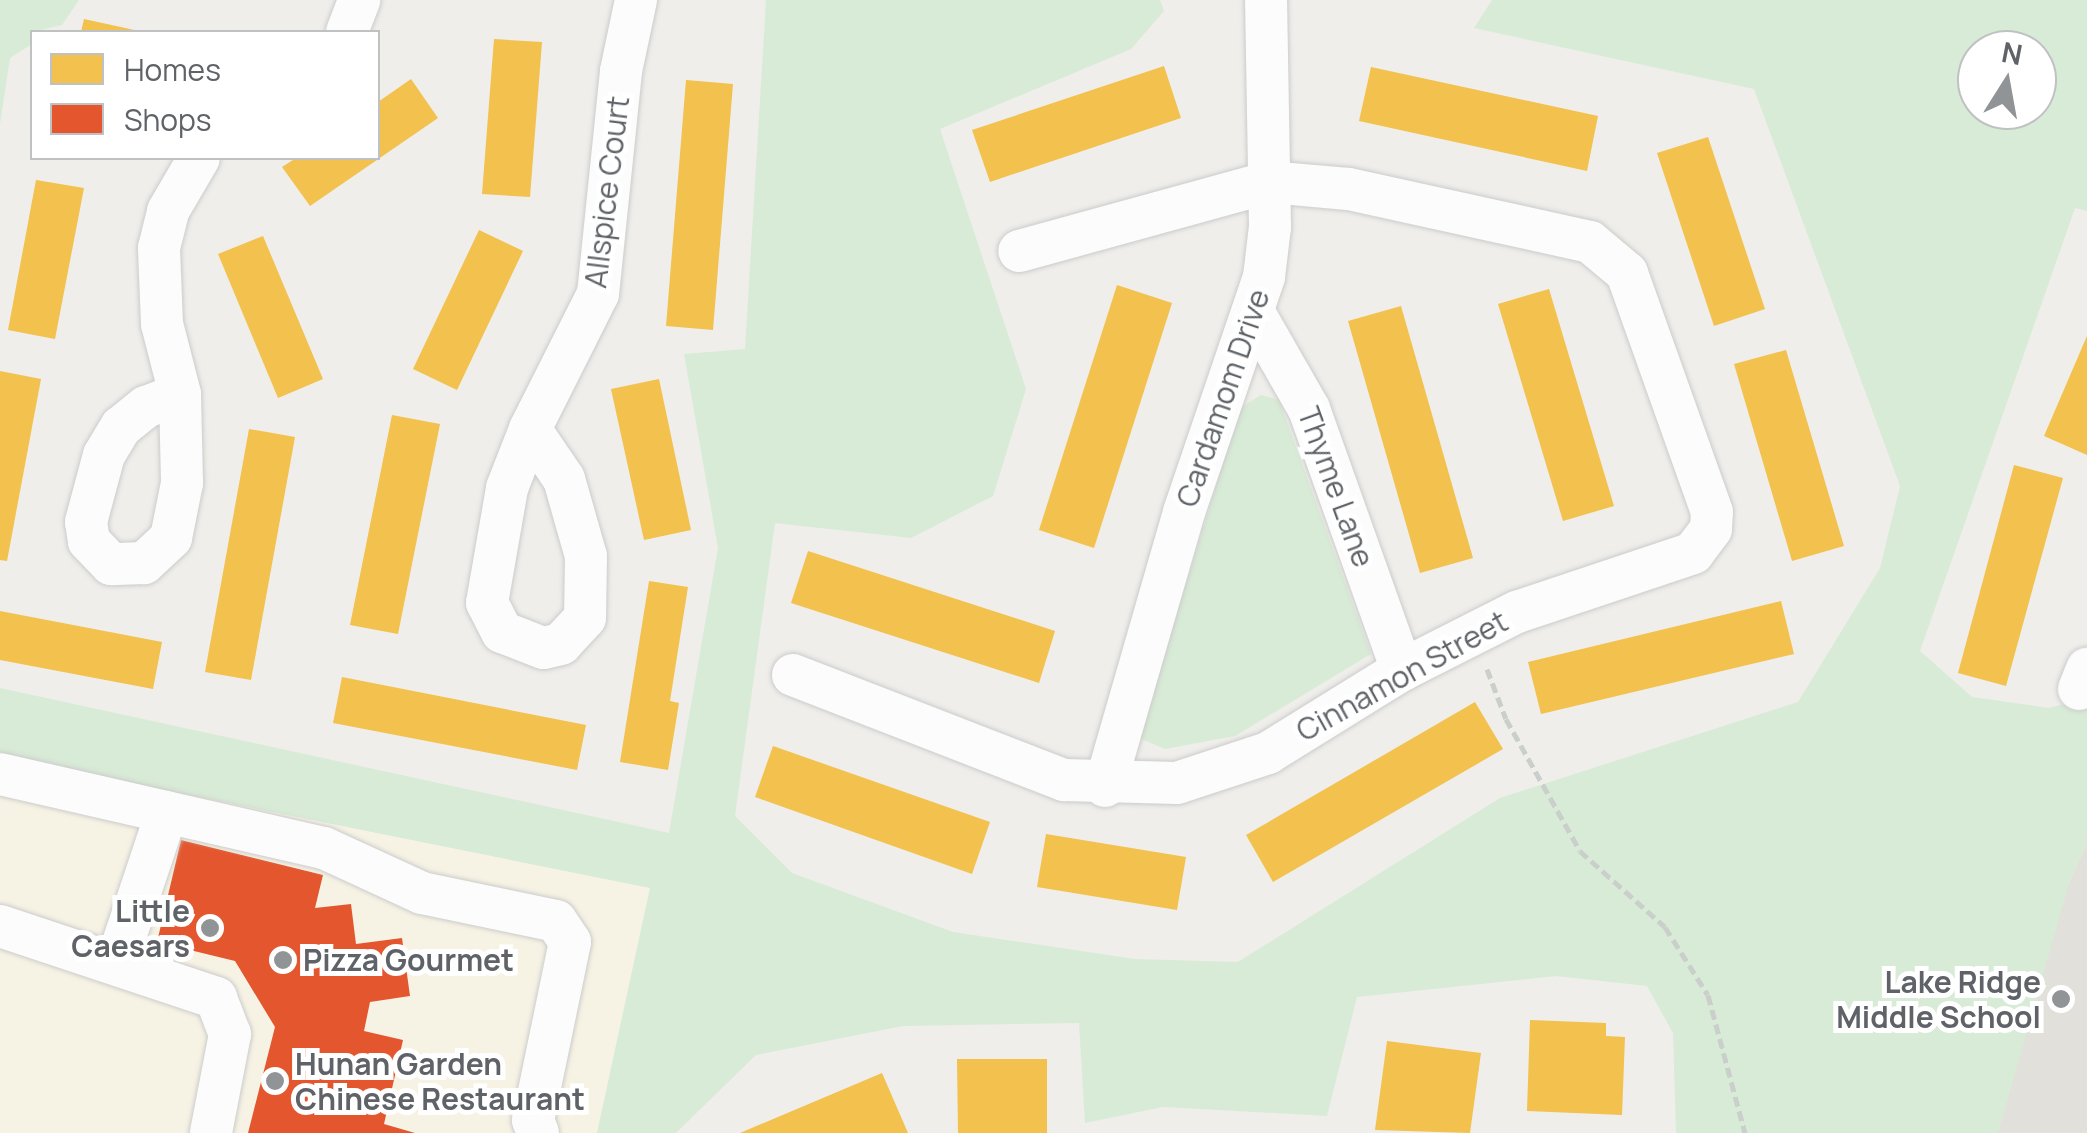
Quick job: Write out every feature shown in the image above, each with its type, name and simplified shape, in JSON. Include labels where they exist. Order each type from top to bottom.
[{"type":"street","points":[[349,30],[358,0]]},
{"type":"street","name":"Allspice Court","points":[[530,429],[598,294],[621,71],[636,0]]},
{"type":"street","name":"Cardamom Drive","points":[[1105,786],[1184,512],[1254,313],[1270,227],[1266,0]]},
{"type":"street","points":[[180,394],[162,324],[159,248],[168,212],[198,160]]},
{"type":"street","name":"Cinnamon Street","points":[[793,675],[1064,780],[1105,786],[1177,783],[1224,772],[1268,753],[1402,670],[1473,632],[1692,553],[1711,529],[1712,512],[1627,273],[1590,242],[1348,189],[1270,182],[1018,251]]},
{"type":"street","name":"Thyme Lane","points":[[1254,313],[1309,409],[1402,670]]},
{"type":"street","points":[[0,774],[324,848],[422,894],[556,920],[567,930],[533,1120],[538,1133]]},
{"type":"street","points":[[116,964],[167,812]]},
{"type":"street","points":[[0,926],[204,990],[224,1009],[230,1034],[210,1133]]},
{"type":"path","points":[[1473,632],[1506,719],[1580,851],[1665,927],[1708,996],[1745,1133]]},
{"type":"shaded area","points":[[0,757],[650,888],[597,1133],[0,1133]]},
{"type":"shaded area","name":"Lake Ridge Middle School","points":[[2087,843],[2087,1133],[1946,1133],[2069,883]]},
{"type":"green space","points":[[0,0],[79,0],[62,25],[30,30],[30,45],[10,58],[0,124]]},
{"type":"green space","points":[[766,0],[1160,0],[1164,11],[1131,49],[940,129],[1026,389],[993,496],[911,538],[775,523],[735,816],[792,873],[953,932],[1135,959],[1238,962],[1500,798],[1798,702],[1880,568],[1900,486],[1754,89],[1474,28],[1492,0],[2087,0],[2087,211],[2075,208],[1920,651],[1972,697],[2049,708],[2087,698],[2087,843],[2069,883],[1998,1133],[1676,1133],[1673,1033],[1647,986],[1556,976],[1357,997],[1327,1116],[1163,1107],[1085,1123],[1079,1023],[903,1026],[756,1055],[676,1133],[597,1133],[650,888],[0,757],[0,688],[669,833],[718,548],[684,354],[745,349]]},
{"type":"green space","points":[[1261,395],[1279,400],[1371,654],[1235,736],[1165,749],[1139,738],[1240,408]]},
{"type":"building: Homes","points":[[84,19],[134,30],[81,30]]},
{"type":"building: Homes","points":[[494,39],[542,42],[530,197],[482,194]]},
{"type":"building: Homes","points":[[1164,66],[1181,118],[990,182],[972,130]]},
{"type":"building: Homes","points":[[1371,67],[1598,116],[1587,171],[1359,121]]},
{"type":"building: Homes","points":[[411,79],[438,118],[380,158],[380,101]]},
{"type":"building: Homes","points":[[686,80],[733,84],[713,330],[666,326]]},
{"type":"building: Homes","points":[[1708,137],[1765,309],[1714,326],[1657,153]]},
{"type":"building: Homes","points":[[293,160],[377,160],[310,206],[282,167]]},
{"type":"building: Homes","points":[[36,180],[84,188],[55,339],[8,330]]},
{"type":"building: Homes","points":[[479,230],[523,251],[457,390],[413,369]]},
{"type":"building: Homes","points":[[263,236],[323,379],[278,398],[218,254]]},
{"type":"building: Homes","points":[[1117,285],[1172,303],[1094,548],[1039,530]]},
{"type":"building: Homes","points":[[1549,289],[1614,506],[1563,521],[1498,304]]},
{"type":"building: Homes","points":[[1401,306],[1473,558],[1420,573],[1348,321]]},
{"type":"building: Homes","points":[[2087,336],[2087,455],[2044,436]]},
{"type":"building: Homes","points":[[1786,350],[1844,546],[1792,561],[1734,364]]},
{"type":"building: Homes","points":[[0,371],[41,379],[7,561],[0,560]]},
{"type":"building: Homes","points":[[659,379],[691,530],[644,540],[611,389]]},
{"type":"building: Homes","points":[[392,415],[440,424],[398,634],[350,625]]},
{"type":"building: Homes","points":[[249,429],[295,437],[251,680],[205,672]]},
{"type":"building: Homes","points":[[2014,465],[2063,478],[2006,686],[1958,673]]},
{"type":"building: Homes","points":[[808,551],[1055,631],[1039,683],[791,603]]},
{"type":"building: Homes","points":[[649,581],[688,587],[670,701],[679,703],[668,770],[620,762]]},
{"type":"building: Homes","points":[[1781,601],[1794,654],[1541,714],[1528,662]]},
{"type":"building: Homes","points":[[0,611],[162,642],[153,689],[0,660]]},
{"type":"building: Homes","points":[[342,677],[586,725],[577,770],[333,723]]},
{"type":"building: Homes","points":[[1475,702],[1503,749],[1273,882],[1246,835]]},
{"type":"building: Homes","points":[[773,746],[990,822],[972,874],[755,797]]},
{"type":"building: Homes","points":[[1046,834],[1186,857],[1177,910],[1037,887]]},
{"type":"building: Homes","points":[[1530,1020],[1606,1023],[1606,1036],[1625,1037],[1622,1115],[1527,1111]]},
{"type":"building: Homes","points":[[1387,1041],[1481,1053],[1470,1133],[1375,1130]]},
{"type":"building: Homes","points":[[957,1059],[1047,1059],[1047,1133],[958,1133]]},
{"type":"building: Homes","points":[[882,1073],[908,1133],[740,1133]]},
{"type":"building: Shops","points":[[181,840],[323,875],[315,908],[351,904],[356,944],[402,938],[410,996],[370,1002],[364,1031],[403,1040],[384,1124],[415,1133],[248,1133],[275,1027],[235,961],[157,942]]},
{"type":"place","name":"Little Caesars","points":[[210,928]]},
{"type":"place","name":"Pizza Gourmet","points":[[283,960]]},
{"type":"place","name":"Lake Ridge Middle School","points":[[2061,999]]},
{"type":"place","name":"Hunan Garden Chinese Restaurant","points":[[275,1081]]}]
